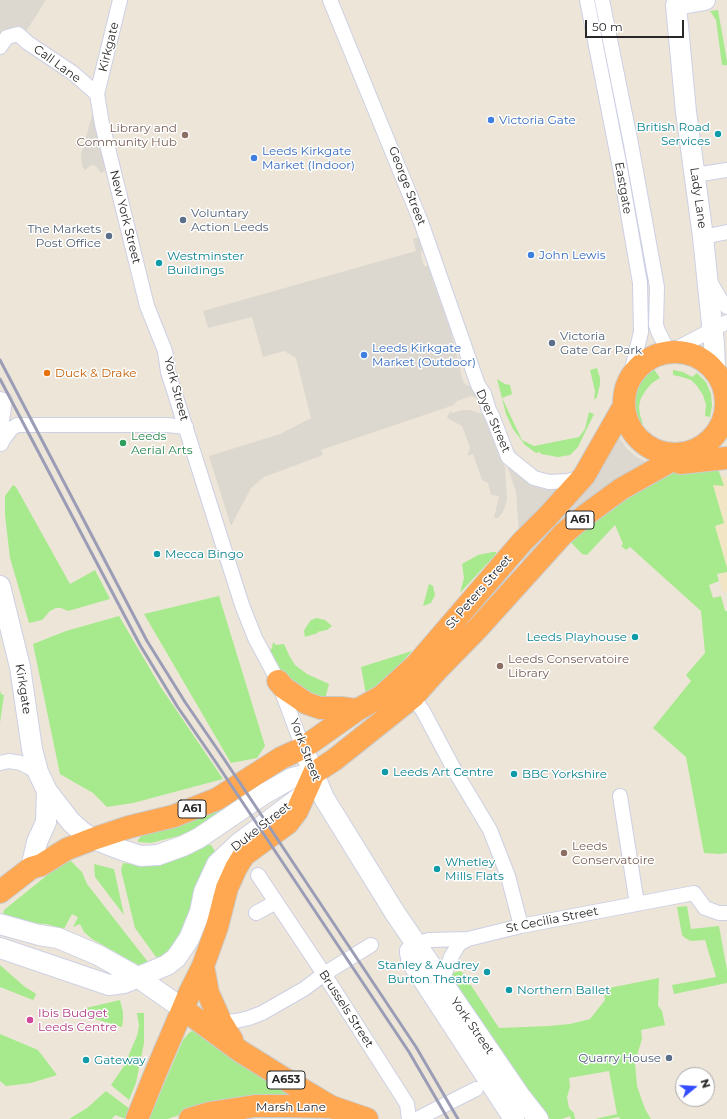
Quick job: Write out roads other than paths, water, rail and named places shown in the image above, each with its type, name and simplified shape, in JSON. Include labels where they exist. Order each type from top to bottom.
[{"type":"highway","name":"Eastgate","points":[[670,351],[653,356],[640,365],[630,377],[624,393],[624,406],[627,422],[635,435],[645,444],[657,451],[671,454],[692,451]]},
{"type":"highway","name":"A61","points":[[670,351],[686,352],[700,358],[719,372],[725,389],[727,402],[725,416],[720,428],[711,439],[692,451]]},
{"type":"highway","name":"St Peters Street","points":[[303,748],[357,710],[382,696],[417,664],[522,542],[561,503],[584,476],[624,406]]},
{"type":"highway","name":"A61","points":[[692,451],[714,443],[727,442]]},
{"type":"highway","name":"St Peters Street","points":[[413,697],[563,534],[621,489],[692,451]]},
{"type":"highway","name":"A61","points":[[652,472],[677,464],[727,458]]},
{"type":"highway","points":[[278,681],[284,688],[306,703],[320,708],[357,710]]},
{"type":"highway","name":"A61","points":[[314,773],[334,760],[413,697]]},
{"type":"highway","name":"A61","points":[[0,892],[31,868],[41,866],[67,850],[93,839],[129,827],[174,816],[211,801],[282,758],[303,748]]},
{"type":"highway","name":"Duke Street","points":[[303,795],[314,773]]},
{"type":"highway","points":[[137,1119],[190,1014],[203,966],[213,938],[226,888],[236,868],[244,855],[288,823],[297,810],[303,795]]},
{"type":"highway","points":[[203,966],[208,993],[221,1022],[240,1051]]},
{"type":"highway","name":"A653","points":[[190,1014],[240,1051],[332,1107]]},
{"type":"highway","name":"Marsh Lane","points":[[190,1119],[210,1113],[255,1106],[332,1107],[366,1119]]},
{"type":"street","name":"Kirkgate","points":[[97,94],[120,0]]},
{"type":"street","name":"George Street","points":[[330,0],[421,222],[467,352]]},
{"type":"street","name":"Eastgate","points":[[587,0],[620,168],[640,283],[641,332],[630,377]]},
{"type":"street","name":"Eastgate","points":[[602,0],[631,144],[656,280],[658,299],[656,325],[670,351]]},
{"type":"street","points":[[675,3],[705,0]]},
{"type":"street","name":"Lady Lane","points":[[675,3],[686,112],[704,237],[707,276],[720,326],[719,372]]},
{"type":"street","name":"Call Lane","points":[[0,47],[7,37],[18,34],[28,43],[73,73],[97,94]]},
{"type":"street","name":"New York Street","points":[[97,94],[102,124],[146,301],[160,338]]},
{"type":"street","points":[[695,175],[727,170]]},
{"type":"street","points":[[704,237],[727,232]]},
{"type":"street","name":"Lady Lane","points":[[707,276],[722,302],[727,307]]},
{"type":"street","points":[[670,351],[720,326]]},
{"type":"street","name":"York Street","points":[[160,338],[165,351],[168,372],[242,605],[255,638],[278,681],[303,748],[324,798],[411,949],[514,1119]]},
{"type":"street","name":"Dyer Street","points":[[467,352],[478,385],[484,394],[508,457],[534,478],[549,482],[568,481],[584,476]]},
{"type":"street","points":[[1,444],[3,399]]},
{"type":"street","points":[[1,444],[11,429],[17,425],[166,425],[186,427]]},
{"type":"street","name":"Kirkgate","points":[[0,586],[20,667],[32,749],[38,772],[47,791]]},
{"type":"street","points":[[413,697],[423,711],[456,773],[490,830],[508,876],[521,926]]},
{"type":"street","points":[[0,763],[9,761],[21,763],[38,772]]},
{"type":"street","points":[[47,791],[71,822],[81,832],[93,839],[141,856],[158,855],[183,846],[199,838],[264,794],[292,778],[314,773]]},
{"type":"street","points":[[31,868],[37,842],[46,822],[47,791]]},
{"type":"street","name":"Duke Street","points":[[0,948],[109,985],[124,983],[139,978],[167,964],[176,958],[188,939],[200,912],[204,892],[217,864],[238,844],[303,795]]},
{"type":"street","points":[[620,796],[637,904]]},
{"type":"street","points":[[200,912],[222,880],[244,855]]},
{"type":"street","name":"Brussels Street","points":[[258,875],[324,974],[407,1104],[409,1119]]},
{"type":"street","name":"St Cecilia Street","points":[[411,949],[429,940],[468,938],[694,892],[705,908],[719,913],[727,913]]},
{"type":"street","points":[[256,913],[276,902]]},
{"type":"street","name":"A653","points":[[0,924],[39,935],[58,938],[98,955],[139,978],[190,1014]]},
{"type":"street","points":[[444,985],[445,973],[451,956],[460,944],[468,938]]},
{"type":"street","points":[[190,1014],[221,1022],[243,1020],[262,1013],[304,989],[324,974],[371,945]]},
{"type":"street","name":"York Street","points":[[411,949],[444,985],[520,1096],[538,1119]]},
{"type":"street","points":[[417,1119],[476,1089]]},
{"type":"railway","points":[[0,360],[147,641],[185,702],[416,1047],[458,1119]]},
{"type":"railway","points":[[0,379],[140,645],[177,706],[409,1052],[448,1119]]},
{"type":"place","name":"Victoria Gate","points":[[491,120]]},
{"type":"place","name":"British Road Services","points":[[718,134]]},
{"type":"place","name":"Library and Community Hub","points":[[185,135]]},
{"type":"place","name":"Leeds Kirkgate Market (Indoor)","points":[[254,158]]},
{"type":"place","name":"Voluntary Action Leeds","points":[[183,220]]},
{"type":"place","name":"The Markets Post Office","points":[[109,236]]},
{"type":"place","name":"John Lewis","points":[[531,255]]},
{"type":"place","name":"Westminster Buildings","points":[[159,263]]},
{"type":"place","name":"Victoria Gate Car Park","points":[[552,343]]},
{"type":"place","name":"Leeds Kirkgate Market (Outdoor)","points":[[364,355]]},
{"type":"place","name":"Duck & Drake","points":[[47,373]]},
{"type":"place","name":"Leeds Aerial Arts","points":[[123,443]]},
{"type":"place","name":"Mecca Bingo","points":[[157,554]]},
{"type":"place","name":"Leeds Playhouse","points":[[635,637]]},
{"type":"place","name":"Leeds Conservatoire Library","points":[[500,666]]},
{"type":"place","name":"Leeds Art Centre","points":[[385,772]]},
{"type":"place","name":"BBC Yorkshire","points":[[514,774]]},
{"type":"place","name":"Leeds Conservatoire","points":[[564,853]]},
{"type":"place","name":"Whetley Mills Flats","points":[[437,869]]},
{"type":"place","name":"Stanley & Audrey Burton Theatre","points":[[487,972]]},
{"type":"place","name":"Northern Ballet","points":[[509,990]]},
{"type":"place","name":"Ibis Budget Leeds Centre","points":[[30,1020]]},
{"type":"place","name":"Quarry House","points":[[669,1058]]},
{"type":"place","name":"Gateway","points":[[86,1060]]}]
